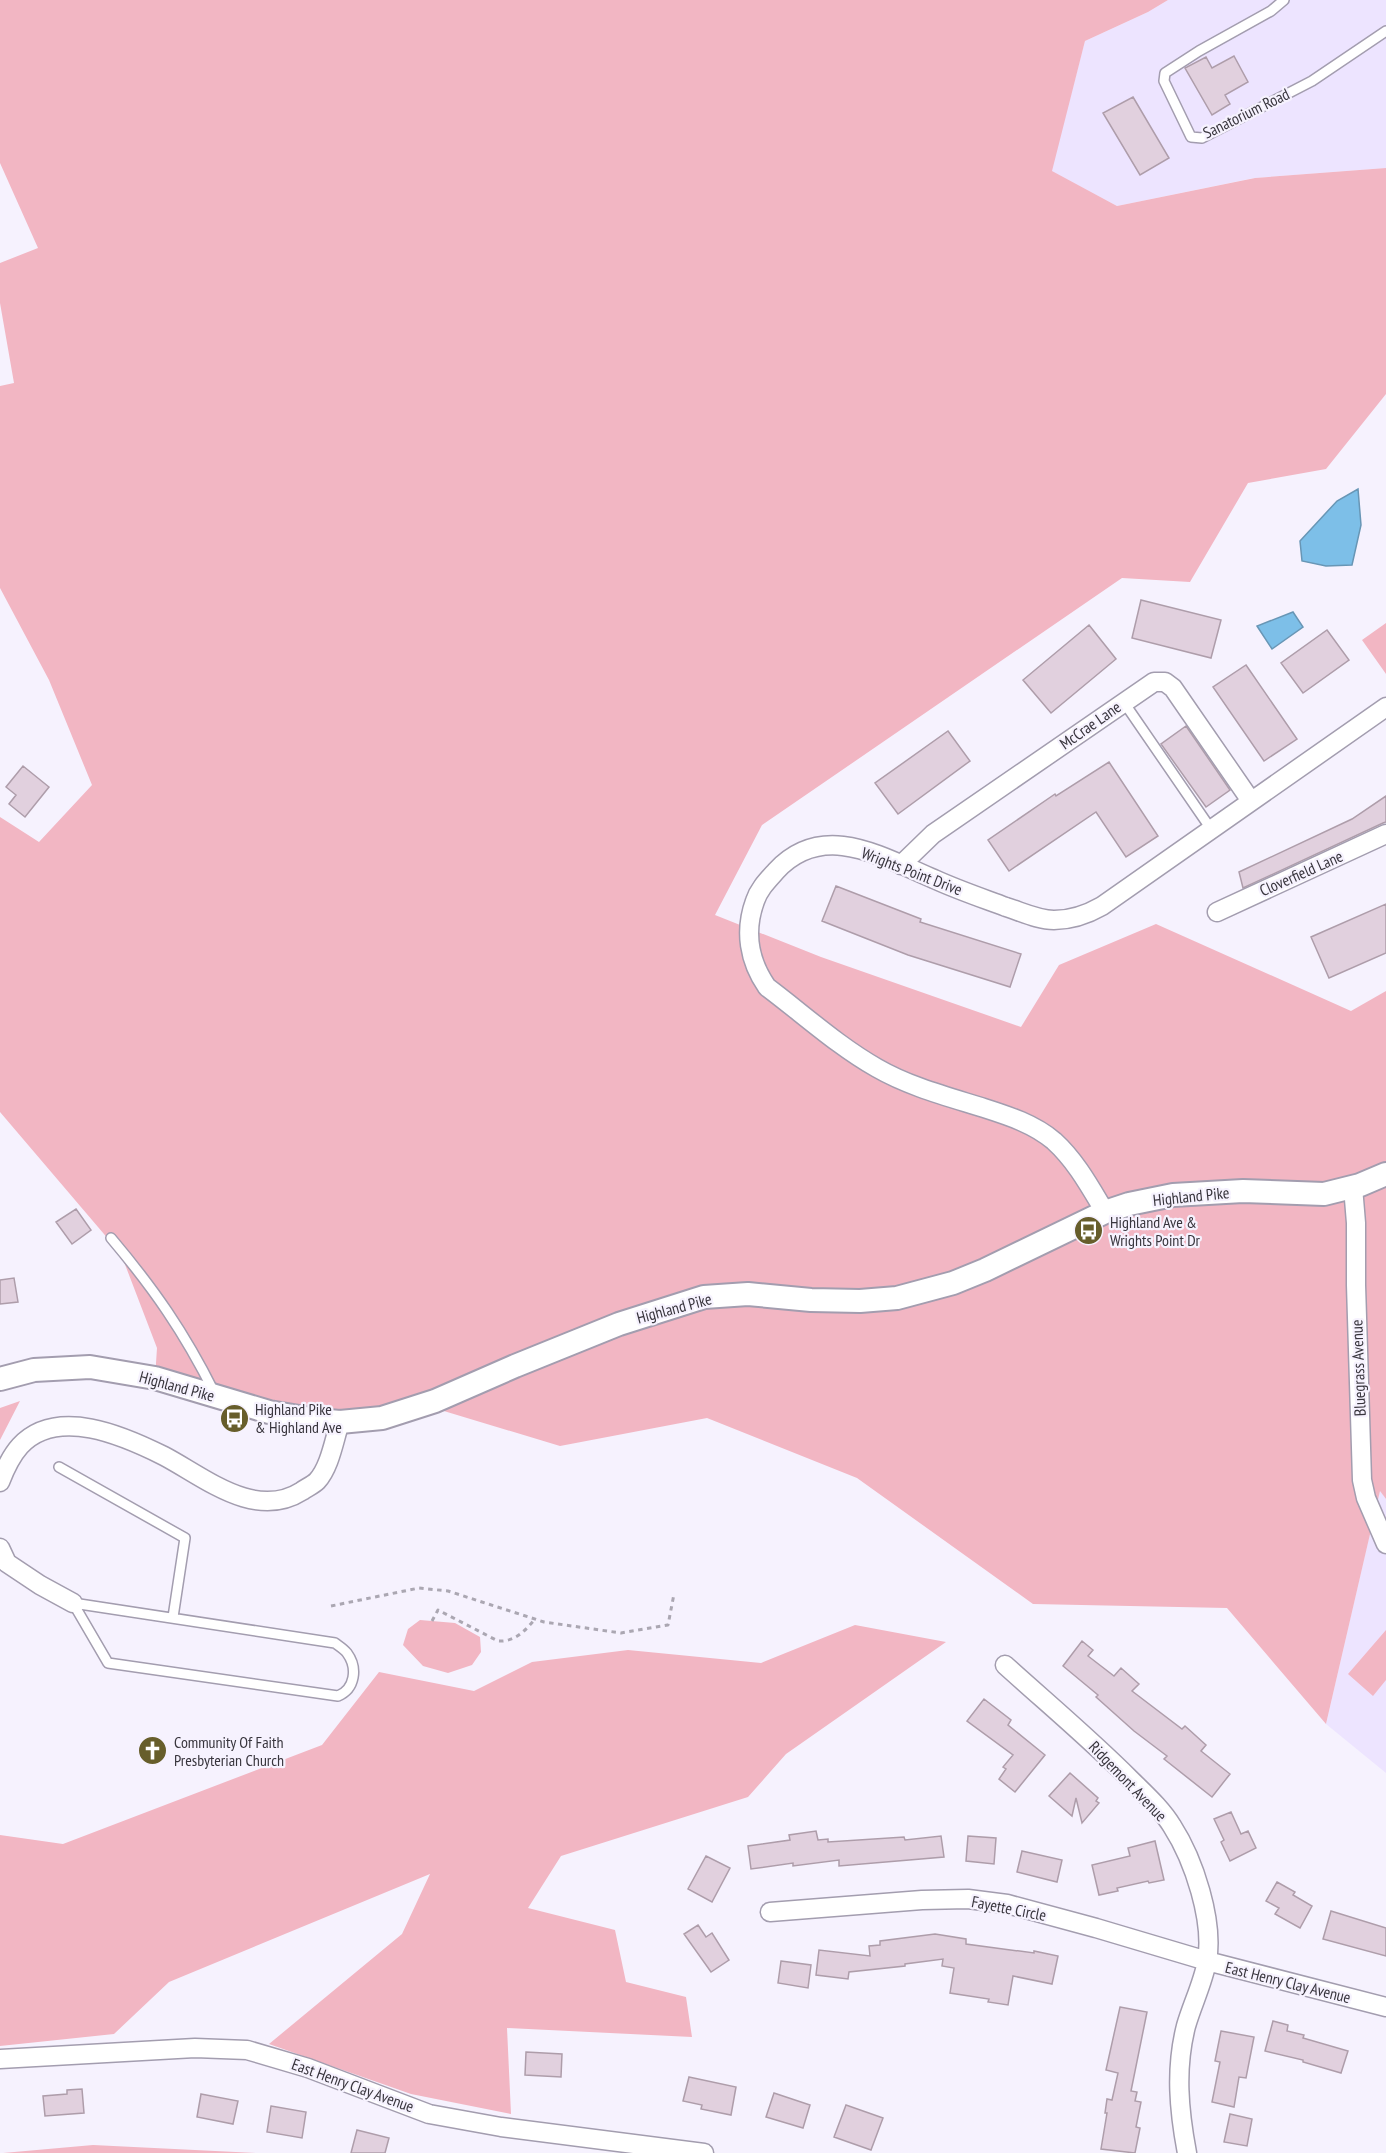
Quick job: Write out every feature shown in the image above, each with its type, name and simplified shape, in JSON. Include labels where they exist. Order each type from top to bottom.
[{"type":"street","name":"McCrae Lane","points":[[901,865],[933,834],[1123,701],[1154,682],[1165,682],[1173,688],[1251,801]]},
{"type":"street","name":"Wrights Point Drive","points":[[1105,1212],[1078,1167],[1055,1142],[1042,1133],[1016,1118],[922,1088],[878,1069],[767,987],[751,956],[748,936],[751,910],[762,887],[795,854],[813,847],[840,845],[871,852],[941,883],[1036,918],[1055,920],[1088,914],[1386,707]]},
{"type":"street","name":"Cloverfield Lane","points":[[1217,912],[1386,834]]},
{"type":"street","name":"Highland Pike","points":[[0,1379],[34,1370],[90,1367],[155,1378],[269,1412],[339,1422],[382,1418],[435,1401],[620,1324],[704,1297],[748,1294],[811,1300],[860,1301],[897,1298],[934,1289],[984,1270],[1105,1212],[1129,1204],[1173,1195],[1243,1191],[1324,1194],[1353,1187],[1386,1174]]},
{"type":"street","name":"Bluegrass Avenue","points":[[1353,1187],[1356,1222],[1362,1480],[1366,1498],[1386,1544]]},
{"type":"street","points":[[0,1482],[8,1463],[21,1445],[38,1433],[61,1425],[101,1429],[162,1455],[220,1488],[245,1498],[268,1502],[291,1498],[316,1481],[325,1469],[339,1422]]},
{"type":"street","points":[[0,1548],[7,1563],[73,1603]]},
{"type":"street","name":"Ridgemont Avenue","points":[[1005,1665],[1112,1761],[1159,1808],[1173,1828],[1196,1878],[1207,1916],[1207,1961]]},
{"type":"street","name":"Fayette Circle","points":[[770,1912],[922,1900],[968,1899],[1007,1904],[1207,1961]]},
{"type":"street","name":"East Henry Clay Avenue","points":[[1187,2153],[1178,2082],[1180,2055],[1186,2026],[1207,1961],[1386,2007]]},
{"type":"street","name":"East Henry Clay Avenue","points":[[0,2059],[195,2048],[247,2050],[308,2068],[429,2114],[501,2127],[704,2153]]},
{"type":"lane","name":"Sanatorium Road","points":[[1280,2],[1271,11],[1199,51],[1166,73],[1164,81],[1191,137],[1202,138],[1312,81],[1386,32]]},
{"type":"lane","points":[[1123,701],[1211,830]]},
{"type":"lane","points":[[111,1238],[147,1281],[177,1324],[217,1396]]},
{"type":"lane","points":[[59,1467],[185,1538],[173,1617]]},
{"type":"lane","points":[[73,1603],[335,1643],[347,1654],[353,1668],[351,1686],[346,1693],[338,1696],[108,1663],[73,1603]]},
{"type":"path","points":[[331,1606],[419,1588],[448,1591],[535,1619],[621,1633],[668,1625],[674,1594]]},
{"type":"path","points":[[432,1621],[438,1610],[498,1641],[505,1642],[519,1636],[535,1619]]},
{"type":"shaded area","points":[[0,0],[1168,0],[1148,12],[1085,41],[1052,171],[1117,206],[1255,178],[1386,168],[1386,394],[1326,469],[1248,483],[1190,582],[1122,578],[762,825],[715,915],[821,957],[1021,1027],[1059,965],[1156,924],[1351,1011],[1386,991],[1386,1499],[1380,1491],[1326,1724],[1227,1608],[1033,1604],[857,1478],[707,1418],[560,1446],[424,1405],[340,1422],[155,1378],[157,1348],[121,1254],[0,1112],[0,817],[39,842],[92,785],[49,680],[0,588],[0,386],[14,383],[0,303],[0,263],[38,248],[0,163]]},
{"type":"shaded area","points":[[1168,0],[1386,0],[1386,168],[1254,178],[1117,206],[1051,171],[1085,41],[1148,12]]},
{"type":"shaded area","points":[[1386,623],[1386,674],[1362,640]]},
{"type":"shaded area","points":[[20,1401],[0,1440],[0,1408]]},
{"type":"shaded area","points":[[1380,1490],[1386,1499],[1386,1773],[1326,1724]]},
{"type":"shaded area","points":[[420,1620],[455,1623],[480,1637],[481,1652],[472,1665],[448,1673],[423,1666],[403,1645],[408,1629]]},
{"type":"shaded area","points":[[855,1625],[946,1642],[786,1754],[748,1797],[561,1856],[528,1908],[615,1930],[626,1982],[686,1997],[692,2037],[507,2028],[511,2114],[411,2094],[269,2044],[402,1934],[430,1874],[169,1982],[114,2034],[0,2046],[0,1835],[63,1844],[322,1745],[379,1672],[474,1691],[532,1662],[628,1650],[761,1663]]},
{"type":"shaded area","points":[[1386,1630],[1386,1680],[1373,1696],[1348,1674]]},
{"type":"shaded area","points":[[93,2145],[256,2153],[3,2153]]},
{"type":"water","points":[[1358,489],[1361,525],[1352,565],[1326,566],[1302,561],[1300,541],[1337,501]]},
{"type":"water","points":[[1293,612],[1303,627],[1272,649],[1257,626]]},
{"type":"building","points":[[1234,56],[1248,82],[1225,95],[1230,104],[1212,115],[1185,68],[1206,57],[1212,68]]},
{"type":"building","points":[[1133,97],[1169,158],[1140,175],[1103,113]]},
{"type":"building","points":[[1141,600],[1221,620],[1211,658],[1132,638]]},
{"type":"building","points":[[1089,625],[1116,659],[1051,713],[1023,680]]},
{"type":"building","points":[[1327,630],[1349,660],[1303,693],[1281,663]]},
{"type":"building","points":[[1246,665],[1297,739],[1264,761],[1213,687]]},
{"type":"building","points":[[1186,726],[1230,790],[1206,807],[1161,744]]},
{"type":"building","points":[[948,731],[970,761],[898,814],[875,783]]},
{"type":"building","points":[[1109,762],[1158,836],[1126,857],[1096,812],[1009,871],[988,840],[1055,794],[1056,796]]},
{"type":"building","points":[[23,766],[49,787],[25,817],[9,804],[16,795],[6,787]]},
{"type":"building","points":[[1386,796],[1386,822],[1243,888],[1239,872],[1352,819]]},
{"type":"building","points":[[836,886],[921,919],[920,922],[1021,954],[1010,987],[908,955],[822,921]]},
{"type":"building","points":[[1386,904],[1386,953],[1329,978],[1311,937]]},
{"type":"building","points":[[76,1209],[91,1230],[72,1244],[56,1222]]},
{"type":"building","points":[[14,1278],[18,1302],[0,1304],[0,1280]]},
{"type":"building","points":[[1082,1641],[1093,1650],[1088,1656],[1114,1676],[1121,1668],[1139,1684],[1132,1691],[1182,1729],[1185,1726],[1206,1745],[1201,1751],[1230,1774],[1212,1797],[1164,1759],[1167,1756],[1134,1731],[1096,1697],[1098,1695],[1063,1666]]},
{"type":"building","points":[[984,1699],[1011,1720],[1008,1725],[1045,1755],[1015,1792],[999,1779],[1006,1769],[1003,1767],[1013,1755],[967,1721]]},
{"type":"building","points":[[1070,1773],[1098,1798],[1096,1801],[1099,1803],[1082,1823],[1076,1798],[1072,1816],[1049,1796]]},
{"type":"building","points":[[1231,1812],[1241,1834],[1248,1831],[1256,1848],[1230,1861],[1221,1842],[1224,1840],[1214,1819]]},
{"type":"building","points":[[816,1831],[818,1840],[828,1839],[828,1842],[904,1837],[905,1840],[941,1836],[944,1857],[839,1866],[839,1860],[751,1869],[748,1846],[790,1840],[789,1835]]},
{"type":"building","points":[[968,1836],[996,1838],[994,1864],[966,1861]]},
{"type":"building","points":[[1155,1841],[1164,1880],[1117,1888],[1118,1891],[1099,1895],[1092,1865],[1130,1856],[1128,1848]]},
{"type":"building","points":[[1022,1851],[1062,1860],[1057,1882],[1017,1872]]},
{"type":"building","points":[[706,1856],[730,1868],[712,1902],[688,1889]]},
{"type":"building","points":[[1277,1882],[1295,1892],[1293,1895],[1312,1906],[1300,1928],[1275,1914],[1279,1908],[1266,1901]]},
{"type":"building","points":[[1331,1911],[1386,1928],[1386,1956],[1323,1939]]},
{"type":"building","points":[[698,1925],[706,1937],[712,1933],[729,1960],[711,1972],[684,1934]]},
{"type":"building","points":[[935,1934],[966,1939],[966,1944],[1034,1953],[1034,1951],[1058,1956],[1052,1984],[1013,1976],[1008,2005],[988,2002],[989,1999],[950,1993],[954,1968],[942,1966],[943,1959],[849,1972],[848,1979],[816,1975],[819,1950],[870,1956],[869,1946],[880,1945],[880,1941]]},
{"type":"building","points":[[781,1961],[811,1965],[808,1988],[778,1983]]},
{"type":"building","points":[[1120,2007],[1147,2012],[1131,2091],[1137,2092],[1135,2101],[1141,2102],[1136,2127],[1140,2128],[1135,2153],[1101,2149],[1107,2099],[1112,2100],[1118,2073],[1106,2070]]},
{"type":"building","points":[[1273,2021],[1288,2025],[1287,2031],[1304,2035],[1303,2038],[1348,2051],[1341,2073],[1303,2062],[1303,2060],[1265,2051]]},
{"type":"building","points":[[1221,2031],[1254,2037],[1246,2078],[1239,2077],[1234,2107],[1212,2102],[1220,2062],[1215,2061]]},
{"type":"building","points":[[526,2052],[562,2054],[561,2077],[525,2075]]},
{"type":"building","points":[[689,2077],[736,2087],[731,2115],[701,2109],[702,2105],[683,2101]]},
{"type":"building","points":[[82,2089],[84,2113],[45,2116],[43,2096],[67,2094],[67,2090]]},
{"type":"building","points":[[774,2093],[810,2105],[803,2128],[766,2117]]},
{"type":"building","points":[[201,2094],[238,2101],[233,2124],[197,2117]]},
{"type":"building","points":[[846,2105],[883,2118],[871,2150],[834,2137]]},
{"type":"building","points":[[271,2106],[306,2112],[302,2138],[267,2132]]},
{"type":"building","points":[[1230,2114],[1252,2119],[1247,2146],[1224,2142]]},
{"type":"building","points":[[357,2130],[389,2138],[385,2153],[351,2153]]},
{"type":"place","name":"Highland Ave & Wrights Point Dr","points":[[1089,1231]]},
{"type":"place","name":"Highland Pike & Highland Ave","points":[[234,1418]]},
{"type":"place","name":"Community Of Faith Presbyterian Church","points":[[153,1751]]}]
